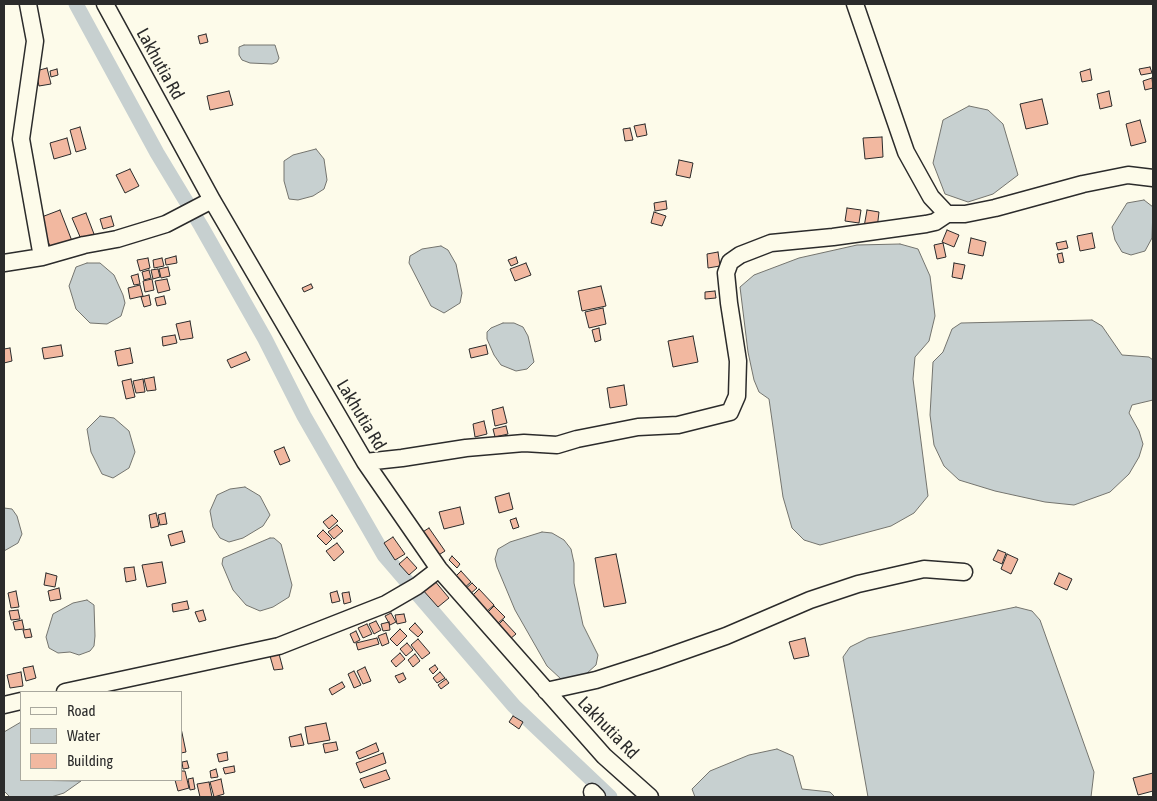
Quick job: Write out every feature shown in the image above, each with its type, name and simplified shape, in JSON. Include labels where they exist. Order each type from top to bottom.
[{"type":"street","points":[[28,4],[35,41],[21,139],[42,257]]},
{"type":"street","name":"Lakhutia Rd","points":[[105,4],[212,200],[365,462],[438,569],[604,756],[650,797]]},
{"type":"street","points":[[855,4],[906,152],[931,197],[947,214]]},
{"type":"street","points":[[365,462],[466,448],[524,443],[557,445],[576,439],[638,427],[678,425],[730,412],[737,396],[738,361],[726,274],[730,262],[740,255],[771,243],[833,237],[926,224],[935,222],[947,214],[965,214],[995,208],[1083,184],[1128,175],[1153,178]]},
{"type":"street","points":[[4,263],[42,257],[84,245],[116,239],[166,224],[212,200]]},
{"type":"street","points":[[70,691],[279,646],[386,604],[417,586],[438,569]]},
{"type":"street","points":[[546,691],[596,680],[655,661],[726,636],[810,600],[858,584],[924,569],[964,572]]},
{"type":"street","points":[[4,705],[20,701]]},
{"type":"water","points":[[244,45],[275,45],[279,58],[277,62],[272,64],[250,63],[242,60],[239,55],[239,47]]},
{"type":"water","points":[[969,106],[988,110],[1003,124],[1018,175],[993,194],[968,202],[945,194],[933,163],[943,120]]},
{"type":"water","points":[[316,149],[324,159],[327,180],[324,189],[313,196],[298,200],[289,199],[284,181],[284,161],[293,155]]},
{"type":"water","points":[[1144,200],[1153,207],[1152,238],[1145,251],[1131,255],[1122,252],[1115,240],[1112,227],[1127,203]]},
{"type":"water","points":[[900,244],[918,249],[930,276],[935,316],[929,341],[915,357],[913,379],[928,496],[914,513],[891,526],[820,545],[804,540],[792,528],[783,497],[769,399],[759,392],[754,380],[748,352],[740,287],[754,275],[799,258],[857,245]]},
{"type":"water","points":[[441,246],[448,250],[456,264],[462,293],[460,303],[444,313],[431,306],[409,263],[410,256],[422,249]]},
{"type":"water","points":[[87,263],[100,263],[114,275],[123,295],[125,303],[121,316],[107,324],[90,323],[76,309],[69,286],[76,267]]},
{"type":"water","points":[[1092,320],[1102,326],[1122,355],[1149,357],[1153,360],[1153,400],[1132,405],[1129,413],[1139,431],[1143,444],[1139,457],[1129,474],[1110,492],[1074,505],[1045,502],[995,491],[959,480],[944,466],[934,445],[930,415],[933,362],[943,352],[952,329],[961,323]]},
{"type":"water","points":[[503,323],[514,323],[523,327],[528,336],[534,362],[527,369],[516,371],[501,365],[494,355],[487,339],[487,332],[491,328]]},
{"type":"water","points":[[100,416],[114,418],[129,431],[135,452],[129,468],[113,478],[102,474],[91,452],[87,429]]},
{"type":"water","points":[[245,487],[260,496],[270,515],[263,526],[243,538],[229,542],[220,538],[213,527],[210,511],[217,495],[230,489]]},
{"type":"water","points":[[4,508],[12,509],[17,516],[22,534],[18,543],[4,551]]},
{"type":"water","points":[[542,532],[552,533],[564,540],[571,549],[574,563],[574,583],[583,625],[598,655],[596,665],[586,674],[575,678],[561,679],[547,666],[515,610],[495,559],[498,549],[510,542]]},
{"type":"water","points":[[274,538],[281,544],[292,585],[289,597],[273,607],[260,611],[246,605],[233,590],[222,564],[223,558]]},
{"type":"water","points":[[87,600],[94,605],[94,646],[90,651],[79,655],[70,652],[58,653],[49,648],[46,637],[53,614],[73,603]]},
{"type":"water","points":[[1016,607],[1032,611],[1040,620],[1094,772],[1091,797],[868,797],[843,657],[850,647],[868,638]]},
{"type":"water","points":[[20,723],[20,781],[81,781],[64,793],[51,797],[10,797],[4,791],[4,732]]},
{"type":"water","points":[[777,749],[793,756],[802,789],[830,792],[835,797],[695,797],[692,789],[710,771],[749,755]]},
{"type":"building","points":[[206,34],[208,42],[200,44],[198,36]]},
{"type":"building","points":[[1150,67],[1152,73],[1141,75],[1139,69]]},
{"type":"building","points":[[47,68],[51,84],[39,86],[36,71]]},
{"type":"building","points":[[57,69],[58,75],[51,77],[50,71]]},
{"type":"building","points":[[1090,69],[1092,80],[1082,82],[1080,72]]},
{"type":"building","points":[[1152,78],[1153,88],[1145,90],[1143,81]]},
{"type":"building","points":[[229,91],[233,105],[210,110],[207,96]]},
{"type":"building","points":[[1109,91],[1112,106],[1100,109],[1097,94]]},
{"type":"building","points":[[1042,99],[1048,124],[1026,129],[1020,104]]},
{"type":"building","points":[[1140,120],[1146,142],[1131,146],[1126,124]]},
{"type":"building","points":[[645,124],[647,135],[637,137],[634,126]]},
{"type":"building","points":[[80,127],[86,149],[76,152],[70,130]]},
{"type":"building","points":[[630,128],[633,140],[625,141],[623,129]]},
{"type":"building","points":[[882,137],[883,157],[865,159],[863,138]]},
{"type":"building","points":[[67,138],[71,154],[54,159],[50,143]]},
{"type":"building","points":[[679,160],[693,163],[690,178],[676,175]]},
{"type":"building","points":[[130,169],[139,186],[125,193],[116,175]]},
{"type":"building","points":[[666,201],[667,209],[655,211],[654,203]]},
{"type":"building","points":[[847,208],[861,210],[859,223],[845,221]]},
{"type":"building","points":[[60,210],[72,241],[51,249],[39,218]]},
{"type":"building","points":[[867,210],[879,212],[877,229],[864,227]]},
{"type":"building","points":[[654,212],[666,216],[662,226],[651,223]]},
{"type":"building","points":[[86,213],[94,234],[81,239],[72,218]]},
{"type":"building","points":[[111,216],[114,226],[103,229],[100,219]]},
{"type":"building","points":[[947,230],[959,235],[954,247],[942,242]]},
{"type":"building","points":[[1092,233],[1095,248],[1080,251],[1077,236]]},
{"type":"building","points":[[971,238],[986,242],[983,256],[968,253]]},
{"type":"building","points":[[1066,241],[1068,248],[1058,250],[1056,243]]},
{"type":"building","points":[[943,243],[946,257],[937,259],[934,245]]},
{"type":"building","points":[[718,252],[720,266],[708,268],[707,254]]},
{"type":"building","points":[[1062,253],[1064,262],[1059,263],[1057,254]]},
{"type":"building","points":[[176,256],[177,263],[166,265],[165,259]]},
{"type":"building","points":[[516,257],[518,263],[511,266],[508,260]]},
{"type":"building","points":[[148,258],[150,268],[140,271],[137,260]]},
{"type":"building","points":[[162,258],[164,266],[154,268],[153,260]]},
{"type":"building","points":[[526,263],[531,275],[515,281],[510,269]]},
{"type":"building","points":[[954,263],[965,265],[962,279],[952,277]]},
{"type":"building","points":[[168,267],[170,276],[161,278],[159,269]]},
{"type":"building","points":[[158,269],[160,277],[153,279],[151,270]]},
{"type":"building","points":[[149,270],[151,278],[144,280],[142,272]]},
{"type":"building","points":[[138,274],[140,284],[134,285],[131,276]]},
{"type":"building","points":[[152,279],[154,290],[145,292],[143,281]]},
{"type":"building","points":[[167,279],[170,290],[158,293],[155,281]]},
{"type":"building","points":[[311,284],[313,288],[304,292],[302,288]]},
{"type":"building","points":[[140,285],[143,296],[130,299],[128,288]]},
{"type":"building","points":[[601,286],[606,306],[582,311],[578,291]]},
{"type":"building","points":[[715,291],[716,298],[705,299],[705,292]]},
{"type":"building","points":[[149,295],[151,305],[144,307],[141,297]]},
{"type":"building","points":[[164,296],[166,304],[157,306],[155,298]]},
{"type":"building","points":[[603,308],[606,324],[589,328],[585,312]]},
{"type":"building","points":[[190,321],[193,338],[180,340],[176,324]]},
{"type":"building","points":[[599,328],[601,340],[595,342],[592,330]]},
{"type":"building","points":[[175,335],[177,343],[163,346],[162,337]]},
{"type":"building","points":[[693,336],[698,362],[673,367],[668,341]]},
{"type":"building","points":[[61,345],[63,356],[44,359],[42,348]]},
{"type":"building","points":[[486,345],[488,354],[471,358],[469,349]]},
{"type":"building","points":[[10,348],[12,361],[4,363],[4,349]]},
{"type":"building","points":[[130,348],[133,363],[118,366],[115,351]]},
{"type":"building","points":[[246,352],[250,360],[231,368],[227,360]]},
{"type":"building","points":[[154,377],[156,390],[147,391],[144,379]]},
{"type":"building","points":[[131,379],[135,397],[126,399],[122,381]]},
{"type":"building","points":[[143,379],[145,392],[136,393],[133,381]]},
{"type":"building","points":[[624,385],[627,405],[610,408],[607,388]]},
{"type":"building","points":[[503,407],[507,423],[495,426],[492,410]]},
{"type":"building","points":[[484,421],[487,434],[475,437],[473,424]]},
{"type":"building","points":[[506,426],[508,434],[495,437],[493,429]]},
{"type":"building","points":[[284,447],[290,461],[280,465],[274,451]]},
{"type":"building","points":[[509,493],[513,509],[499,513],[495,497]]},
{"type":"building","points":[[460,507],[464,524],[444,529],[439,512]]},
{"type":"building","points":[[156,513],[159,526],[151,528],[149,515]]},
{"type":"building","points":[[165,513],[167,524],[160,525],[158,515]]},
{"type":"building","points":[[332,515],[338,521],[329,529],[323,522]]},
{"type":"building","points":[[516,518],[519,527],[513,529],[510,520]]},
{"type":"building","points":[[337,525],[343,531],[334,539],[328,532]]},
{"type":"building","points":[[429,528],[445,551],[437,556],[421,533]]},
{"type":"building","points":[[323,530],[332,539],[326,545],[317,536]]},
{"type":"building","points":[[182,531],[185,542],[171,546],[168,535]]},
{"type":"building","points":[[393,537],[405,554],[395,560],[384,543]]},
{"type":"building","points":[[337,543],[344,552],[334,561],[326,551]]},
{"type":"building","points":[[998,550],[1006,553],[1002,564],[993,560]]},
{"type":"building","points":[[616,554],[626,603],[604,607],[595,558]]},
{"type":"building","points":[[1007,554],[1018,559],[1011,574],[1001,569]]},
{"type":"building","points":[[452,556],[460,564],[457,568],[449,560]]},
{"type":"building","points":[[407,557],[417,568],[409,575],[399,564]]},
{"type":"building","points":[[162,562],[166,583],[147,587],[142,565]]},
{"type":"building","points":[[134,567],[136,580],[126,582],[124,568]]},
{"type":"building","points":[[461,571],[471,582],[463,589],[454,578]]},
{"type":"building","points":[[46,573],[57,576],[55,587],[44,585]]},
{"type":"building","points":[[1059,573],[1072,579],[1067,590],[1054,584]]},
{"type":"building","points":[[434,580],[449,598],[438,607],[422,589]]},
{"type":"building","points":[[472,583],[477,588],[469,595],[464,590]]},
{"type":"building","points":[[59,588],[61,599],[50,601],[48,591]]},
{"type":"building","points":[[479,589],[494,605],[486,612],[471,597]]},
{"type":"building","points":[[16,591],[19,607],[11,608],[8,593]]},
{"type":"building","points":[[337,591],[340,601],[332,603],[330,593]]},
{"type":"building","points":[[349,592],[351,602],[344,604],[342,593]]},
{"type":"building","points":[[187,601],[189,609],[173,612],[172,604]]},
{"type":"building","points":[[494,606],[505,617],[497,624],[487,613]]},
{"type":"building","points":[[18,610],[20,619],[11,620],[9,611]]},
{"type":"building","points":[[203,610],[206,620],[199,622],[195,612]]},
{"type":"building","points":[[391,613],[396,622],[390,625],[385,616]]},
{"type":"building","points":[[404,614],[406,622],[397,624],[395,615]]},
{"type":"building","points":[[22,620],[24,629],[15,630],[13,622]]},
{"type":"building","points":[[503,620],[516,634],[510,639],[497,626]]},
{"type":"building","points":[[376,621],[381,630],[374,634],[369,624]]},
{"type":"building","points":[[389,622],[390,630],[383,631],[381,624]]},
{"type":"building","points":[[415,623],[423,632],[418,637],[409,629]]},
{"type":"building","points":[[367,624],[372,634],[363,638],[358,628]]},
{"type":"building","points":[[30,629],[32,637],[25,638],[23,630]]},
{"type":"building","points":[[400,629],[407,636],[397,646],[390,639]]},
{"type":"building","points":[[356,631],[360,640],[354,643],[350,634]]},
{"type":"building","points":[[386,633],[389,643],[382,646],[378,636]]},
{"type":"building","points":[[377,638],[379,644],[358,650],[356,643]]},
{"type":"building","points":[[805,638],[809,656],[794,659],[789,642]]},
{"type":"building","points":[[418,639],[430,653],[422,659],[411,645]]},
{"type":"building","points":[[407,643],[413,650],[406,656],[400,649]]},
{"type":"building","points":[[400,653],[405,659],[396,667],[391,661]]},
{"type":"building","points":[[279,654],[283,669],[274,670],[270,656]]},
{"type":"building","points":[[415,654],[420,661],[413,667],[408,660]]},
{"type":"building","points":[[435,665],[438,669],[433,674],[429,669]]},
{"type":"building","points":[[33,666],[36,678],[26,681],[23,668]]},
{"type":"building","points":[[365,667],[371,681],[363,684],[357,671]]},
{"type":"building","points":[[354,671],[361,685],[354,688],[348,674]]},
{"type":"building","points":[[21,672],[23,686],[10,688],[7,675]]},
{"type":"building","points":[[440,672],[445,678],[437,683],[433,678]]},
{"type":"building","points":[[403,673],[406,679],[399,683],[395,676]]},
{"type":"building","points":[[446,679],[449,683],[441,689],[438,685]]},
{"type":"building","points":[[342,682],[345,687],[332,695],[329,689]]},
{"type":"building","points":[[513,716],[523,722],[519,729],[509,722]]},
{"type":"building","points":[[326,723],[330,740],[308,744],[305,727]]},
{"type":"building","points":[[182,733],[186,752],[182,753]]},
{"type":"building","points":[[301,734],[304,745],[291,747],[289,737]]},
{"type":"building","points":[[336,742],[338,750],[325,753],[323,744]]},
{"type":"building","points":[[376,743],[379,751],[359,759],[356,752]]},
{"type":"building","points":[[227,752],[228,760],[219,762],[217,754]]},
{"type":"building","points":[[383,753],[386,763],[360,773],[356,763]]},
{"type":"building","points":[[187,761],[189,768],[183,769],[182,762]]},
{"type":"building","points":[[234,766],[235,772],[225,774],[223,768]]},
{"type":"building","points":[[216,769],[218,777],[211,778],[210,771]]},
{"type":"building","points":[[386,770],[390,779],[364,788],[360,779]]},
{"type":"building","points":[[182,771],[185,771],[189,788],[178,791],[175,781],[182,781]]},
{"type":"building","points":[[1153,773],[1153,791],[1138,795],[1133,778]]},
{"type":"building","points":[[193,778],[195,789],[190,790],[188,779]]},
{"type":"building","points":[[221,779],[224,794],[214,797],[210,782]]},
{"type":"building","points":[[209,782],[212,797],[200,797],[197,784]]},
{"type":"waterway","points":[[76,4],[157,153],[265,339],[304,416],[384,555],[514,706],[610,797]]}]
